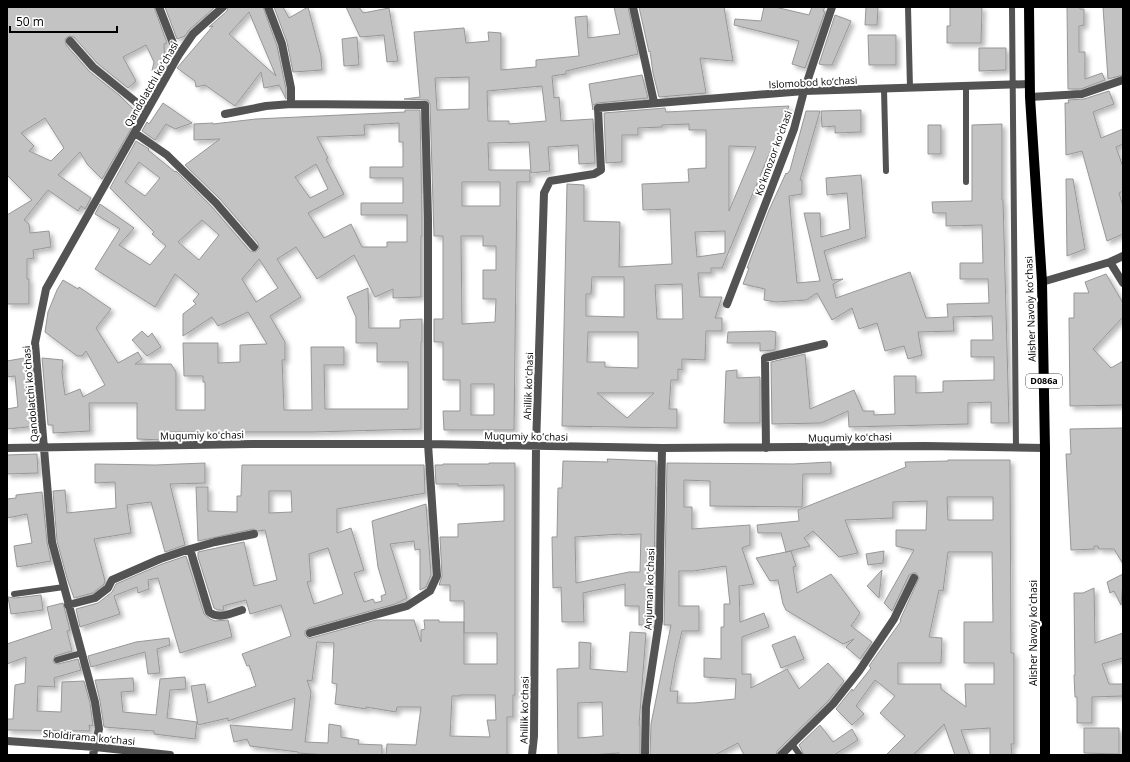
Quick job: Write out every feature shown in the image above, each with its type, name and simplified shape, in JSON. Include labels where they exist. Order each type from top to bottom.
[{"type":"main road","name":"Alisher Navoiy koʻchasi","points":[[1029,7],[1030,97],[1042,282],[1045,755]]},
{"type":"street","points":[[159,7],[178,56]]},
{"type":"street","name":"Qandolatchi koʻchasi","points":[[94,751],[99,729],[95,702],[52,542],[35,343],[46,289],[178,56],[193,34],[223,7]]},
{"type":"street","points":[[268,7],[282,44],[291,88],[291,104]]},
{"type":"street","points":[[633,7],[654,102]]},
{"type":"street","name":"Koʻkmozor koʻchasi","points":[[727,304],[794,129],[804,91],[832,7]]},
{"type":"street","points":[[70,41],[93,67],[147,111]]},
{"type":"street","points":[[1030,97],[1082,94],[1123,80]]},
{"type":"street","name":"Islomobod ko‘chasi","points":[[598,108],[654,102],[804,91],[1030,84]]},
{"type":"street","points":[[224,114],[266,106],[291,104],[425,105],[428,219],[428,444],[436,576],[430,591],[407,606],[310,633]]},
{"type":"street","name":"Ahillik koʻchasi","points":[[532,755],[534,736],[536,446],[544,193],[550,181],[594,174],[601,170],[598,108]]},
{"type":"street","points":[[135,133],[167,155],[216,203],[254,247]]},
{"type":"street","points":[[1042,282],[1110,262],[1123,256]]},
{"type":"street","points":[[1110,262],[1123,283]]},
{"type":"street","points":[[766,448],[765,358],[824,344]]},
{"type":"street","name":"Muqumiy koʻchasi","points":[[7,448],[252,444],[428,444],[662,448],[925,446],[1044,448]]},
{"type":"street","name":"Anjuman koʻchasi","points":[[645,755],[646,707],[659,621],[662,448]]},
{"type":"street","points":[[68,605],[95,598],[108,588],[112,580],[160,559],[190,548],[254,534]]},
{"type":"street","points":[[190,548],[209,612],[213,615],[219,616],[242,610]]},
{"type":"street","points":[[781,755],[833,704],[859,671],[894,619],[914,578]]},
{"type":"street","name":"Sholdirama ko‘chasi","points":[[7,741],[94,751],[170,755]]},
{"type":"lane","points":[[908,7],[910,88]]},
{"type":"lane","points":[[1012,7],[1016,448]]},
{"type":"lane","points":[[966,86],[966,182]]},
{"type":"lane","points":[[884,89],[886,171]]},
{"type":"lane","points":[[14,594],[64,587]]},
{"type":"lane","points":[[57,660],[82,653]]},
{"type":"lane","points":[[792,744],[800,755]]},
{"type":"building","points":[[7,7],[154,7],[167,43],[164,44],[165,68],[161,75],[158,70],[152,71],[154,62],[146,45],[123,57],[136,81],[128,88],[97,63],[74,37],[69,36],[65,39],[66,45],[89,71],[119,95],[139,115],[102,179],[87,164],[80,152],[58,175],[91,198],[85,209],[81,206],[78,211],[48,190],[24,220],[29,224],[30,233],[49,231],[51,247],[33,250],[34,258],[27,259],[29,304],[7,304],[7,215],[32,200],[7,175]],"holes":[[[45,118],[64,148],[51,161],[29,151],[34,146],[21,133]]]},
{"type":"building","points":[[165,7],[215,7],[189,30],[185,36],[177,39]]},
{"type":"building","points":[[228,7],[263,7],[277,46],[286,89],[286,99],[279,85],[264,88],[261,72],[235,106],[205,85],[196,87],[195,81],[177,68],[213,26],[209,27],[227,11]],"holes":[[[249,12],[276,76],[229,34]]]},
{"type":"building","points":[[274,7],[283,7],[289,18],[308,7],[321,56],[322,70],[293,72],[287,42]]},
{"type":"building","points":[[346,7],[359,7],[363,13],[389,8],[398,61],[387,62],[384,35],[360,37]]},
{"type":"building","points":[[614,7],[628,7],[638,54],[566,71],[566,74],[552,76],[554,98],[559,97],[561,121],[593,119],[595,163],[579,164],[578,145],[548,147],[550,171],[531,173],[529,142],[488,143],[489,170],[530,170],[530,182],[517,182],[514,430],[444,430],[443,411],[460,411],[460,380],[443,380],[443,342],[434,342],[434,319],[443,319],[443,236],[434,236],[430,104],[428,100],[404,99],[420,97],[414,32],[464,28],[466,43],[489,41],[488,32],[501,33],[501,70],[536,67],[536,60],[579,56],[575,17],[587,16],[588,38],[620,34]],"holes":[[[469,77],[469,109],[437,110],[435,78]],[[542,86],[546,121],[509,124],[509,121],[488,121],[487,91]],[[462,182],[500,182],[500,206],[462,206]],[[461,236],[483,236],[483,246],[496,246],[496,270],[483,270],[483,299],[496,299],[495,322],[462,324]],[[471,384],[494,384],[494,415],[471,415]]]},
{"type":"building","points":[[639,7],[724,7],[733,61],[700,58],[706,93],[659,97]]},
{"type":"building","points":[[764,7],[775,7],[809,15],[812,7],[825,7],[823,11],[825,12],[805,68],[792,64],[799,41],[734,25],[735,19],[761,21]]},
{"type":"building","points":[[866,7],[878,7],[877,25],[865,25]]},
{"type":"building","points":[[950,7],[982,7],[981,43],[947,43],[947,26],[950,26]]},
{"type":"building","points":[[1067,7],[1080,7],[1080,9],[1084,9],[1084,25],[1079,26],[1079,52],[1085,52],[1085,79],[1102,73],[1105,80],[1081,89],[1068,89]]},
{"type":"building","points":[[1103,7],[1123,7],[1123,75],[1108,79]]},
{"type":"building","points":[[835,15],[851,21],[832,65],[819,64]]},
{"type":"building","points":[[868,35],[896,35],[896,65],[869,65]]},
{"type":"building","points":[[357,37],[359,65],[344,66],[342,39]]},
{"type":"building","points":[[979,48],[1006,48],[1006,70],[979,71]]},
{"type":"building","points":[[642,75],[648,98],[598,103],[593,105],[593,110],[589,84]]},
{"type":"building","points":[[1109,91],[1114,104],[1093,112],[1101,138],[1123,129],[1123,144],[1116,147],[1123,167],[1123,191],[1119,193],[1123,206],[1123,234],[1107,241],[1082,151],[1066,155],[1065,103],[1069,103],[1068,100],[1084,99]]},
{"type":"building","points":[[163,103],[192,123],[175,129],[166,124],[155,140],[142,131],[147,122],[149,124]]},
{"type":"building","points":[[789,106],[722,268],[711,268],[711,273],[698,273],[700,297],[722,297],[715,318],[722,318],[722,331],[706,331],[705,360],[682,359],[682,370],[678,369],[678,380],[671,380],[669,409],[677,409],[677,428],[562,426],[567,184],[584,185],[584,221],[620,222],[619,267],[672,264],[670,209],[643,210],[642,184],[689,182],[688,169],[706,168],[706,130],[689,130],[689,124],[638,128],[638,135],[622,135],[622,162],[606,163],[604,113],[665,108],[666,112]],"holes":[[[729,146],[756,147],[729,211]],[[725,231],[725,253],[697,257],[695,232]],[[592,277],[624,277],[624,317],[586,316],[586,294],[591,294]],[[682,284],[683,319],[657,319],[655,285]],[[588,332],[638,332],[638,368],[605,367],[605,362],[587,362]],[[597,393],[654,393],[627,418]]]},
{"type":"building","points":[[405,110],[420,110],[422,219],[421,297],[393,298],[393,289],[375,297],[354,255],[317,279],[296,247],[277,259],[301,297],[270,316],[285,342],[285,360],[282,360],[284,410],[312,410],[311,347],[344,347],[344,365],[324,365],[325,409],[408,409],[408,362],[377,362],[377,343],[356,343],[356,317],[347,297],[368,288],[369,328],[400,328],[400,320],[422,319],[421,429],[312,432],[164,432],[164,440],[137,439],[137,403],[89,403],[90,431],[53,433],[53,425],[48,425],[42,358],[63,360],[62,373],[65,395],[80,389],[83,397],[105,385],[86,351],[82,356],[77,356],[45,332],[48,312],[63,280],[78,289],[79,287],[111,309],[96,328],[118,363],[138,352],[142,359],[135,364],[171,364],[176,372],[176,410],[205,410],[205,382],[203,382],[203,376],[184,376],[183,343],[218,343],[218,363],[240,362],[240,345],[267,344],[248,312],[218,326],[212,317],[183,336],[183,314],[196,304],[193,301],[199,294],[175,274],[155,307],[95,269],[120,229],[95,214],[100,204],[134,228],[119,245],[150,265],[166,246],[152,234],[154,232],[110,188],[136,141],[149,149],[148,150],[175,172],[176,171],[212,207],[250,251],[255,252],[259,249],[258,243],[220,199],[185,165],[220,139],[194,140],[194,124],[213,124],[256,119],[405,112]],"holes":[[[399,123],[399,142],[403,142],[403,167],[370,167],[370,178],[403,178],[403,203],[361,203],[361,215],[407,215],[407,242],[387,242],[387,247],[362,247],[351,224],[324,238],[308,213],[344,194],[326,159],[328,158],[317,137],[365,135],[364,125]],[[139,162],[160,178],[145,196],[125,182]],[[316,164],[328,189],[310,198],[295,177]],[[202,220],[219,235],[199,260],[178,242]],[[259,259],[278,288],[256,302],[242,279]]]},
{"type":"building","points":[[861,110],[861,132],[835,133],[835,126],[822,127],[821,111]]},
{"type":"building","points":[[806,111],[820,111],[800,180],[802,180],[802,194],[789,196],[797,283],[820,281],[804,213],[820,213],[821,237],[850,229],[847,193],[827,195],[826,178],[861,175],[866,237],[824,251],[832,280],[843,279],[833,284],[836,298],[910,272],[926,318],[948,317],[947,304],[989,303],[988,279],[960,279],[960,263],[983,263],[982,225],[946,226],[946,213],[933,213],[932,202],[972,201],[972,125],[1002,124],[1002,200],[1009,423],[991,423],[991,402],[968,403],[968,424],[849,427],[848,411],[821,423],[772,424],[771,362],[805,354],[810,409],[854,390],[863,411],[874,411],[874,415],[895,414],[894,376],[916,376],[916,393],[943,392],[943,381],[994,380],[994,357],[971,357],[971,340],[993,340],[992,316],[953,317],[954,331],[918,332],[922,355],[908,359],[904,346],[885,351],[877,323],[859,329],[852,308],[832,320],[817,293],[806,300],[776,302],[764,300],[765,289],[743,284],[749,268],[747,268],[769,210],[786,173],[787,174],[790,170]]},
{"type":"building","points":[[928,125],[941,125],[941,154],[928,154]]},
{"type":"building","points":[[1066,179],[1073,179],[1085,249],[1067,256]]},
{"type":"building","points":[[1106,274],[1123,303],[1123,317],[1093,349],[1111,368],[1123,361],[1123,405],[1070,406],[1069,318],[1074,318],[1074,293],[1089,293],[1085,282]]},
{"type":"building","points":[[142,331],[148,337],[152,333],[161,347],[147,356],[132,340]]},
{"type":"building","points":[[728,332],[776,332],[775,350],[760,351],[760,343],[727,343]]},
{"type":"building","points":[[30,357],[30,374],[32,374],[37,426],[7,429],[7,409],[18,407],[15,376],[7,377],[7,361]]},
{"type":"building","points":[[737,370],[737,378],[760,377],[760,423],[724,423],[726,371]]},
{"type":"building","points":[[1123,428],[1123,564],[1114,549],[1099,549],[1098,546],[1094,546],[1094,549],[1071,550],[1066,454],[1071,454],[1070,429]]},
{"type":"building","points":[[37,454],[38,473],[7,474],[7,455]]},
{"type":"building","points":[[607,459],[656,461],[653,625],[639,625],[639,606],[625,606],[625,584],[583,593],[584,622],[562,622],[561,587],[553,588],[552,537],[557,537],[558,488],[562,488],[563,461],[608,462]],"holes":[[[641,534],[640,572],[629,572],[576,583],[575,537]]]},
{"type":"building","points":[[1010,460],[1011,653],[1014,653],[1014,744],[1011,744],[1012,755],[990,755],[990,728],[961,730],[970,755],[955,755],[944,724],[913,755],[886,755],[905,736],[880,713],[895,696],[875,680],[856,706],[864,714],[852,725],[836,709],[852,689],[853,691],[871,668],[869,666],[901,621],[900,620],[919,578],[916,573],[909,575],[892,611],[884,603],[914,550],[896,546],[896,530],[926,530],[927,501],[893,502],[893,518],[845,520],[858,553],[839,557],[813,531],[804,538],[810,546],[786,552],[781,533],[758,533],[757,525],[799,521],[798,510],[906,467],[905,462]],"holes":[[[947,497],[993,497],[993,520],[948,520]],[[948,552],[992,552],[993,622],[964,622],[964,663],[994,663],[994,684],[965,684],[966,707],[941,689],[941,684],[898,684],[898,663],[941,663],[942,638],[929,637],[939,590],[943,591]]]},
{"type":"building","points":[[831,462],[831,474],[803,474],[802,507],[710,506],[710,481],[684,480],[684,507],[692,507],[692,529],[750,525],[750,545],[742,548],[754,584],[739,586],[740,622],[764,613],[769,627],[742,637],[742,674],[751,674],[751,688],[787,669],[799,689],[828,663],[844,681],[829,700],[777,751],[776,755],[744,755],[738,743],[715,755],[650,755],[651,724],[671,625],[664,625],[667,463],[793,464]],"holes":[[[726,566],[730,604],[724,604],[724,627],[721,627],[721,659],[704,658],[704,677],[736,679],[735,699],[677,703],[678,691],[670,691],[682,631],[699,631],[699,606],[679,606],[679,571],[693,571]]]},
{"type":"building","points":[[205,463],[205,483],[170,484],[185,545],[165,552],[151,502],[127,505],[131,533],[94,539],[105,581],[104,584],[93,593],[74,598],[57,541],[53,491],[65,490],[67,513],[116,508],[115,482],[95,483],[95,464],[155,465]]},
{"type":"building","points":[[515,463],[515,695],[513,695],[513,717],[507,717],[507,755],[386,755],[387,744],[416,745],[421,707],[397,707],[396,712],[335,704],[337,684],[332,683],[334,643],[317,642],[312,681],[307,680],[311,692],[305,742],[328,743],[329,724],[341,726],[341,737],[359,740],[358,744],[382,745],[382,755],[327,755],[298,753],[250,746],[247,739],[234,742],[230,725],[292,730],[295,698],[228,721],[228,718],[198,725],[191,686],[205,684],[208,703],[256,686],[249,665],[247,666],[242,654],[291,636],[281,605],[250,614],[246,600],[223,606],[224,610],[214,608],[198,557],[198,552],[244,542],[254,586],[277,580],[265,530],[258,531],[253,529],[198,541],[196,487],[208,487],[208,511],[237,512],[237,496],[241,496],[242,465],[424,465],[425,493],[337,509],[337,533],[351,528],[364,570],[354,573],[364,602],[373,599],[375,603],[382,601],[381,596],[386,594],[378,567],[372,521],[426,504],[431,575],[426,587],[420,590],[420,549],[415,550],[414,541],[390,544],[407,598],[395,604],[309,628],[305,631],[305,635],[308,638],[311,638],[376,620],[414,620],[421,642],[421,630],[425,629],[424,620],[439,620],[439,622],[464,622],[464,601],[450,601],[450,585],[439,585],[442,576],[440,537],[458,537],[458,524],[504,521],[504,485],[458,486],[458,484],[436,484],[435,465]],"holes":[[[269,491],[291,491],[292,512],[269,513]],[[328,548],[343,594],[314,604],[307,582],[311,581],[309,554]],[[464,633],[497,633],[497,664],[464,664]],[[495,695],[496,720],[487,720],[490,737],[450,736],[452,696]]]},
{"type":"building","points":[[42,492],[47,542],[51,561],[17,567],[14,546],[32,543],[27,514],[7,518],[7,499],[16,498],[16,495]]},
{"type":"building","points":[[791,551],[796,566],[793,567],[797,593],[831,574],[860,613],[851,626],[872,642],[860,659],[846,647],[854,639],[843,644],[786,610],[783,604],[778,580],[770,581],[756,558]]},
{"type":"building","points":[[884,551],[883,563],[868,565],[866,554]]},
{"type":"building","points":[[186,556],[204,614],[215,621],[228,620],[232,637],[180,653],[158,578],[148,580],[149,589],[138,593],[137,587],[114,596],[120,614],[80,627],[76,609],[98,603],[112,592],[116,584],[162,564]]},
{"type":"building","points":[[882,570],[879,598],[867,586]]},
{"type":"building","points":[[1123,574],[1121,605],[1114,591],[1110,593],[1107,582]]},
{"type":"building","points":[[1094,588],[1095,643],[1123,633],[1123,658],[1102,664],[1109,684],[1123,684],[1123,696],[1092,697],[1092,723],[1077,723],[1077,697],[1075,697],[1074,675],[1074,593],[1083,593]]},
{"type":"building","points":[[41,595],[43,610],[11,614],[8,597],[15,598]]},
{"type":"building","points":[[63,603],[70,630],[67,631],[72,651],[55,656],[53,661],[54,663],[58,664],[78,659],[81,670],[54,678],[55,687],[38,686],[37,711],[61,712],[62,682],[84,681],[90,703],[93,726],[89,725],[90,731],[7,730],[7,719],[13,719],[15,685],[25,683],[26,657],[7,664],[7,644],[52,629],[47,607]]},
{"type":"building","points":[[630,632],[646,633],[639,725],[640,755],[619,755],[619,753],[558,755],[557,669],[579,668],[579,642],[591,643],[590,669],[627,672]],"holes":[[[602,702],[603,736],[578,738],[578,703]]]},
{"type":"building","points":[[795,636],[804,659],[781,668],[772,645]]},
{"type":"building","points":[[169,638],[170,645],[157,649],[160,673],[148,674],[145,652],[91,667],[88,656],[136,642]]},
{"type":"building","points":[[185,677],[186,689],[170,690],[167,718],[197,722],[195,739],[154,734],[154,731],[104,727],[95,680],[133,678],[134,691],[121,692],[123,712],[156,715],[160,679]]},
{"type":"building","points":[[820,725],[833,742],[852,729],[858,740],[834,755],[804,755],[799,745]]},
{"type":"building","points":[[1084,728],[1119,728],[1119,754],[1084,753]]}]
